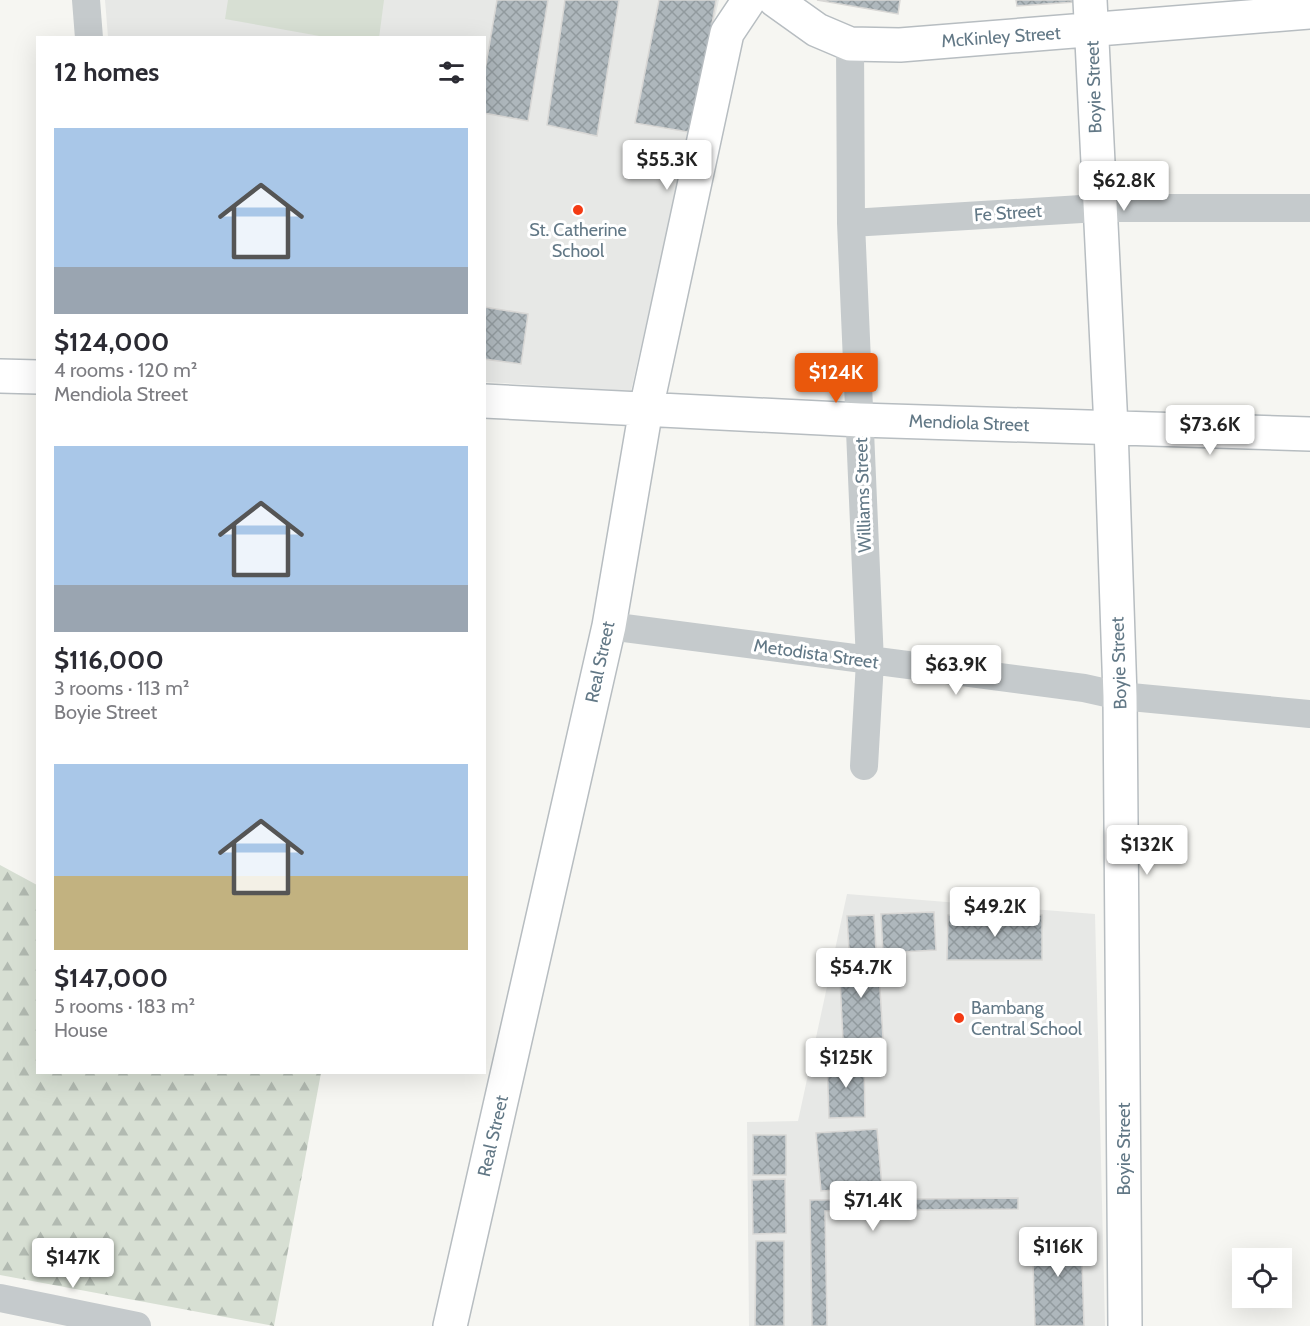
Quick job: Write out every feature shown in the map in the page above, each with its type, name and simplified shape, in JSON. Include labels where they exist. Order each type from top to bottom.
[{"type":"street","points":[[86,0],[89,36]]},
{"type":"street","name":"Real Street","points":[[450,1326],[609,627],[646,409],[727,33],[749,0]]},
{"type":"street","name":"McKinley Street","points":[[775,0],[817,30],[850,44],[900,45],[1090,15],[1310,12]]},
{"type":"street","name":"Boyie Street","points":[[1090,15],[1098,208],[1111,428],[1120,696],[1125,1326]]},
{"type":"street","name":"Williams Street","points":[[850,44],[851,223],[870,662],[864,766]]},
{"type":"street","name":"Fe Street","points":[[851,223],[1098,208],[1310,208]]},
{"type":"street","points":[[0,376],[36,377]]},
{"type":"street","name":"Mendiola Street","points":[[486,401],[860,420],[1310,434]]},
{"type":"street","name":"Metodista Street","points":[[609,627],[1084,688],[1120,696],[1310,714]]},
{"type":"street","points":[[0,1299],[137,1326]]},
{"type":"shaded area","name":"St. Catherine School","points":[[105,0],[719,0],[631,391],[486,382],[486,36],[108,36]]},
{"type":"shaded area","name":"Bambang Central School","points":[[847,894],[1095,914],[1105,1326],[749,1326],[747,1122],[798,1121]]},
{"type":"green space","points":[[228,0],[384,0],[379,36],[319,36],[225,19]]},
{"type":"green space","points":[[0,865],[36,884],[36,1074],[321,1074],[274,1326],[0,1275]]},
{"type":"building","points":[[497,0],[548,0],[528,121],[486,113],[486,64]]},
{"type":"building","points":[[565,0],[619,0],[597,136],[547,125]]},
{"type":"building","points":[[659,0],[716,0],[694,133],[635,123]]},
{"type":"building","points":[[817,0],[900,0],[898,14]]},
{"type":"building","points":[[1016,0],[1075,0],[1075,2],[1017,6]]},
{"type":"building","points":[[486,307],[528,314],[521,364],[486,359]]},
{"type":"building","points":[[934,912],[936,950],[883,953],[881,914]]},
{"type":"building","points":[[874,915],[876,949],[849,950],[847,916]]},
{"type":"building","points":[[948,915],[1042,915],[1042,960],[947,960]]},
{"type":"building","points":[[878,957],[883,1038],[843,1040],[839,959]]},
{"type":"building","points":[[827,1060],[864,1060],[865,1117],[829,1118]]},
{"type":"building","points":[[877,1129],[882,1187],[821,1191],[816,1133]]},
{"type":"building","points":[[753,1135],[786,1135],[786,1175],[753,1175]]},
{"type":"building","points":[[785,1179],[786,1233],[753,1234],[752,1180]]},
{"type":"building","points":[[1018,1198],[1018,1209],[825,1211],[827,1326],[812,1326],[810,1200]]},
{"type":"building","points":[[1081,1230],[1084,1326],[1035,1326],[1032,1231]]},
{"type":"building","points":[[756,1241],[784,1241],[784,1326],[755,1326]]},
{"type":"place","name":"St. Catherine School","points":[[578,210]]},
{"type":"place","name":"Bambang Central School","points":[[959,1018]]}]
